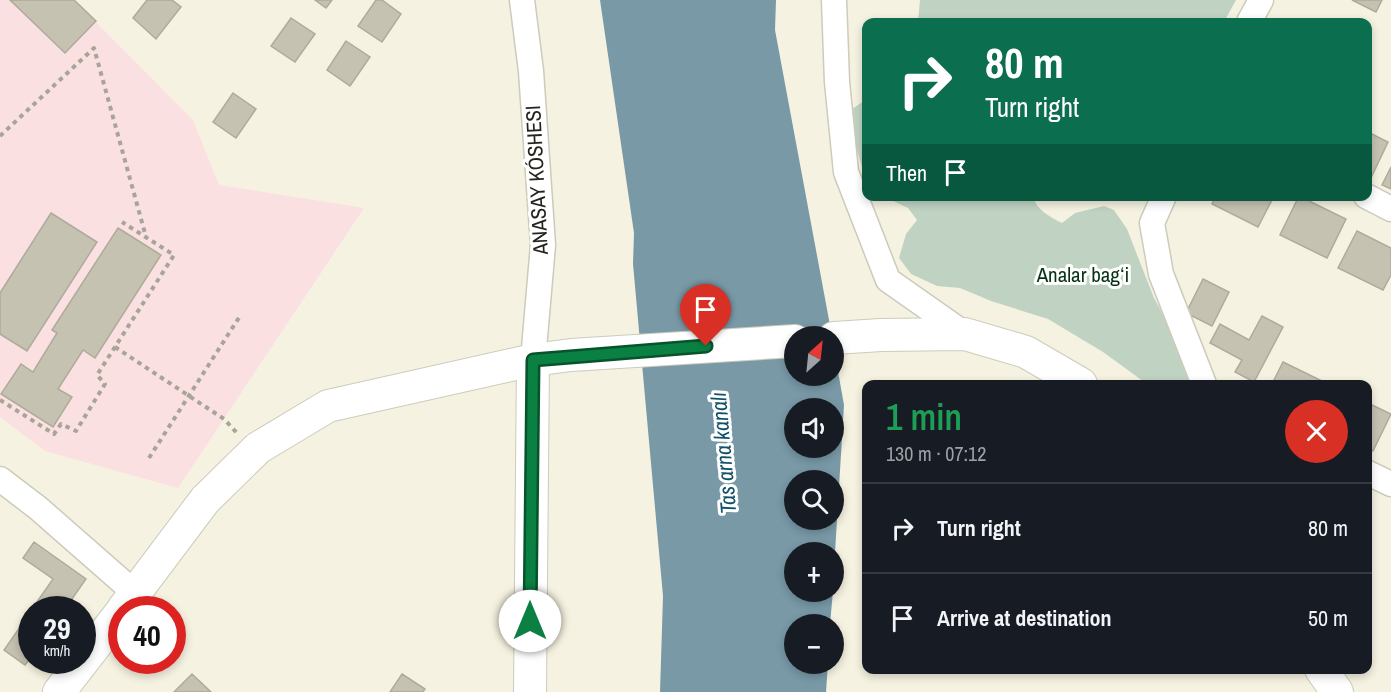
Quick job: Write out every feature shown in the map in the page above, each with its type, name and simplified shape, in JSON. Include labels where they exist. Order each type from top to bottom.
[{"type":"street","name":"ANASAY KÓSHESI","points":[[522,0],[531,71],[543,245],[533,360]]},
{"type":"street","points":[[834,0],[837,82],[846,172],[888,280],[965,334]]},
{"type":"street","points":[[1251,18],[1261,0]]},
{"type":"street","points":[[1372,199],[1391,209]]},
{"type":"street","points":[[1162,201],[1152,223],[1161,274],[1202,380]]},
{"type":"street","points":[[844,337],[965,334],[1026,352],[1074,380]]},
{"type":"street","points":[[132,596],[205,500],[258,448],[328,406],[533,360],[572,355],[784,342]]},
{"type":"street","points":[[530,692],[533,360]]},
{"type":"street","points":[[1372,475],[1391,484]]},
{"type":"street","points":[[0,479],[38,508],[119,596]]},
{"type":"street","points":[[59,692],[108,628]]},
{"type":"street","points":[[1324,674],[1337,692]]},
{"type":"path","points":[[0,136],[94,48],[147,238]]},
{"type":"path","points":[[0,400],[54,435],[61,424],[76,431],[105,384],[98,375],[174,255],[122,222]]},
{"type":"path","points":[[148,458],[240,316]]},
{"type":"path","points":[[115,347],[224,419],[239,435]]},
{"type":"shaded area","points":[[0,0],[74,0],[193,120],[219,185],[364,208],[178,488],[45,451],[0,417]]},
{"type":"green space","points":[[920,0],[1236,0],[1226,18],[918,18]]},
{"type":"green space","points":[[862,102],[862,168],[854,138],[852,109]]},
{"type":"green space","name":"Analar bagʻi","points":[[893,201],[1035,201],[1049,216],[1062,223],[1075,213],[1104,206],[1114,210],[1127,229],[1154,298],[1189,362],[1192,380],[1142,380],[1103,352],[1048,319],[991,301],[960,288],[937,286],[911,274],[899,258],[906,234],[917,220],[908,208]]},
{"type":"water","name":"Tas arna kanalı","points":[[600,0],[776,0],[775,30],[830,326],[784,326],[784,386],[841,386],[843,398],[784,398],[784,458],[841,458],[840,470],[784,470],[784,530],[836,530],[836,542],[784,542],[784,602],[832,602],[831,614],[784,614],[784,674],[827,674],[826,692],[660,692],[663,596],[633,264],[634,233]]},
{"type":"building","points":[[10,0],[74,0],[96,21],[65,53]]},
{"type":"building","points":[[147,0],[172,0],[181,7],[156,39],[133,18]]},
{"type":"building","points":[[315,0],[332,0],[326,8]]},
{"type":"building","points":[[376,0],[382,0],[401,14],[382,42],[358,26]]},
{"type":"building","points":[[1352,0],[1382,0],[1376,12]]},
{"type":"building","points":[[291,18],[315,34],[295,62],[271,46]]},
{"type":"building","points":[[346,41],[370,57],[350,86],[327,70]]},
{"type":"building","points":[[233,93],[256,109],[236,138],[213,122]]},
{"type":"building","points":[[1372,134],[1388,142],[1372,176]]},
{"type":"building","points":[[1391,167],[1391,189],[1382,185]]},
{"type":"building","points":[[1214,201],[1271,201],[1258,227],[1212,204]]},
{"type":"building","points":[[1297,201],[1309,201],[1346,219],[1327,258],[1280,235]]},
{"type":"building","points":[[51,213],[97,242],[27,351],[0,334],[0,293]]},
{"type":"building","points":[[118,228],[161,255],[95,358],[83,350],[58,389],[72,397],[53,427],[1,394],[21,364],[33,372],[57,333],[52,330]]},
{"type":"building","points":[[1357,231],[1391,248],[1391,275],[1383,290],[1338,268]]},
{"type":"building","points":[[1203,279],[1229,292],[1212,326],[1186,313]]},
{"type":"building","points":[[1262,316],[1283,327],[1255,380],[1235,372],[1242,360],[1210,343],[1220,324],[1249,340]]},
{"type":"building","points":[[1283,362],[1320,380],[1274,380]]},
{"type":"building","points":[[1372,405],[1391,414],[1372,450]]},
{"type":"building","points":[[34,542],[86,579],[74,596],[41,596],[53,579],[23,558]]},
{"type":"building","points":[[18,630],[18,660],[4,650]]},
{"type":"building","points":[[192,674],[211,692],[174,692]]},
{"type":"building","points":[[402,674],[425,689],[423,692],[390,692]]},
{"type":"route","points":[[530,621],[533,360],[572,355],[706,346]]}]
